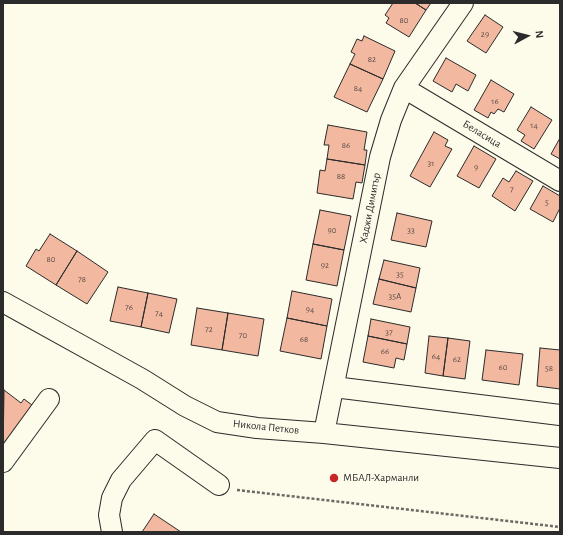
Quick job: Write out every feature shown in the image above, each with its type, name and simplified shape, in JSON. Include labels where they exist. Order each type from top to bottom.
[{"type":"street","name":"Хаджи Димитър","points":[[324,433],[380,157],[391,120],[404,88],[463,3]]},
{"type":"street","name":"Беласица","points":[[404,88],[560,180]]},
{"type":"street","name":"Никола Петков","points":[[3,302],[142,380],[185,406],[218,422],[257,428],[324,433],[560,458]]},
{"type":"street","points":[[334,387],[560,415]]},
{"type":"street","points":[[3,462],[49,400]]},
{"type":"street","points":[[112,532],[110,516],[112,498],[122,480],[155,440],[219,485]]},
{"type":"path","points":[[219,485],[248,491],[560,527]]},
{"type":"building","points":[[393,3],[415,3],[426,10],[409,37],[386,23],[389,18],[385,15]]},
{"type":"building","points":[[415,3],[431,3],[426,10]]},
{"type":"building","points":[[485,15],[503,27],[486,53],[467,41]]},
{"type":"building","points":[[364,36],[395,51],[383,79],[350,64],[355,54],[351,52],[357,39],[362,41]]},
{"type":"building","points":[[446,58],[476,75],[468,91],[456,84],[452,92],[433,81]]},
{"type":"building","points":[[350,64],[383,79],[367,112],[334,97]]},
{"type":"building","points":[[491,80],[514,94],[504,112],[498,109],[494,114],[491,112],[488,118],[474,110]]},
{"type":"building","points":[[531,107],[552,120],[534,149],[521,141],[525,135],[517,130]]},
{"type":"building","points":[[328,125],[367,132],[364,150],[367,150],[365,165],[327,159],[329,145],[324,145]]},
{"type":"building","points":[[434,132],[448,140],[445,146],[452,149],[430,187],[410,176]]},
{"type":"building","points":[[560,138],[560,159],[551,154]]},
{"type":"building","points":[[474,146],[496,159],[479,188],[457,176]]},
{"type":"building","points":[[327,159],[365,165],[362,183],[356,182],[353,199],[317,193],[320,170],[325,171]]},
{"type":"building","points":[[516,171],[533,181],[515,211],[492,196],[503,178],[509,182]]},
{"type":"building","points":[[543,186],[560,196],[560,208],[553,222],[530,209]]},
{"type":"building","points":[[320,210],[351,216],[344,250],[313,244]]},
{"type":"building","points":[[397,213],[432,221],[426,247],[391,240]]},
{"type":"building","points":[[50,234],[77,251],[56,285],[26,266],[36,249],[39,251]]},
{"type":"building","points":[[313,244],[344,250],[337,286],[306,280]]},
{"type":"building","points":[[77,251],[108,272],[87,304],[56,285]]},
{"type":"building","points":[[384,260],[420,268],[416,288],[379,279]]},
{"type":"building","points":[[379,279],[416,288],[411,312],[373,304]]},
{"type":"building","points":[[118,287],[148,293],[141,327],[110,321]]},
{"type":"building","points":[[292,291],[332,299],[327,326],[287,318]]},
{"type":"building","points":[[148,293],[177,299],[169,333],[141,327]]},
{"type":"building","points":[[197,308],[228,313],[222,350],[191,345]]},
{"type":"building","points":[[228,313],[264,319],[258,356],[222,350]]},
{"type":"building","points":[[287,318],[327,326],[321,359],[280,351]]},
{"type":"building","points":[[371,319],[410,327],[407,344],[368,336]]},
{"type":"building","points":[[368,336],[407,344],[404,360],[396,358],[394,368],[363,362]]},
{"type":"building","points":[[429,336],[448,338],[443,376],[425,373]]},
{"type":"building","points":[[448,338],[470,341],[465,379],[443,376]]},
{"type":"building","points":[[540,348],[560,350],[560,389],[537,386]]},
{"type":"building","points":[[486,350],[523,354],[519,385],[482,380]]},
{"type":"building","points":[[4,390],[21,403],[24,399],[36,408],[3,453]]},
{"type":"building","points":[[154,514],[181,532],[142,532]]},
{"type":"place","name":"МБАЛ-Харманли","points":[[334,478]]}]
